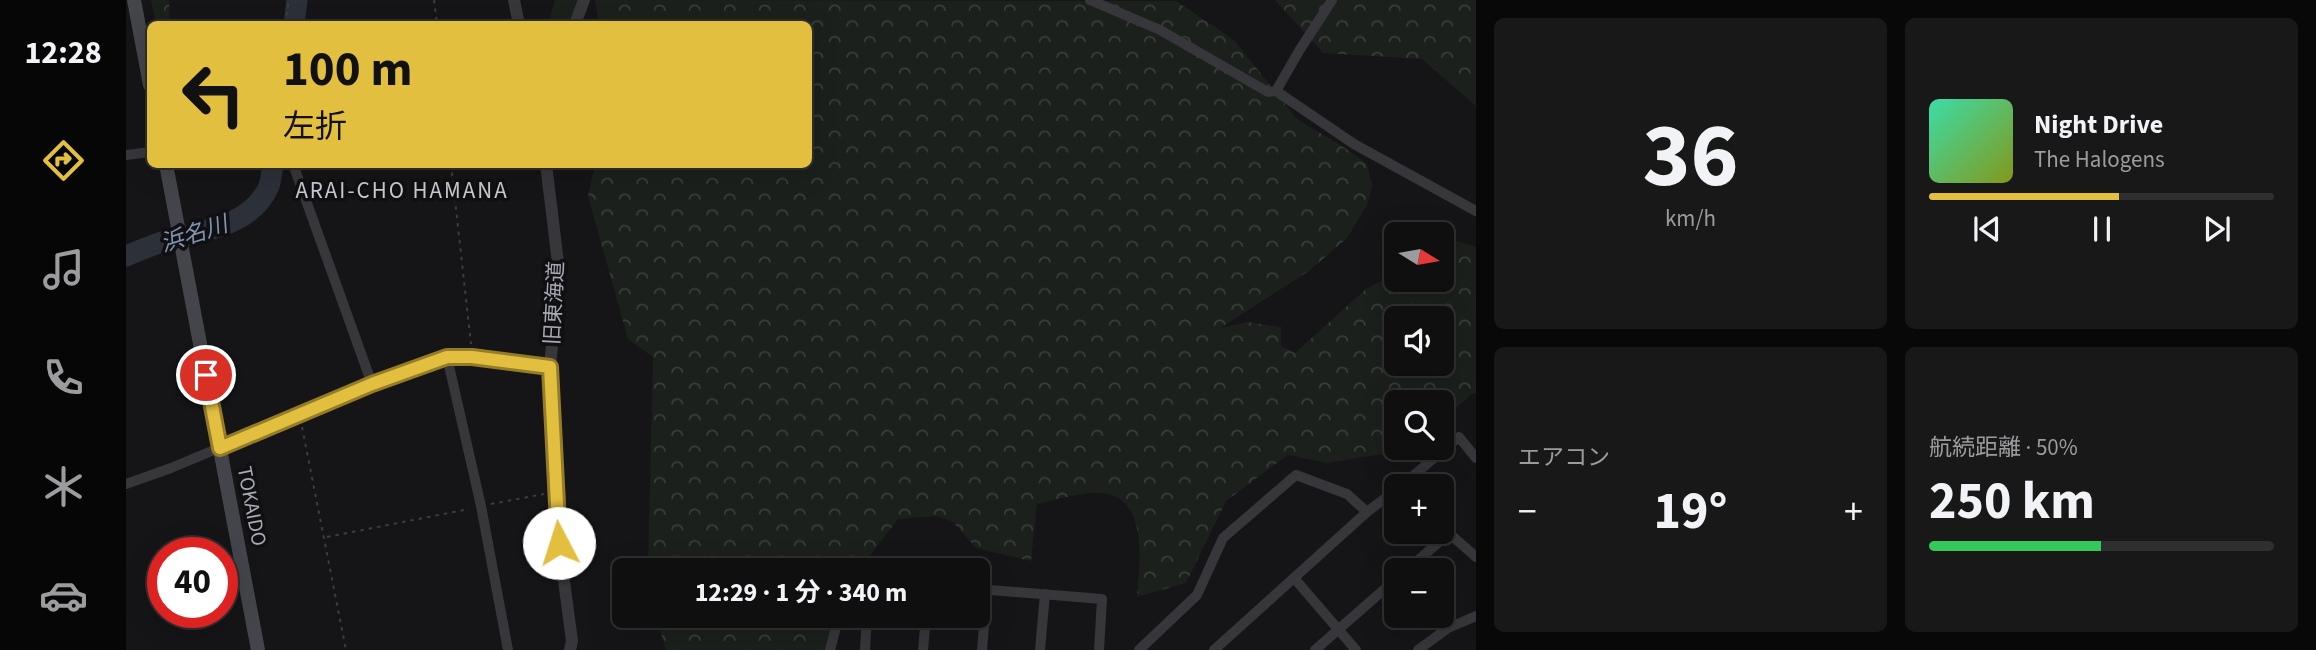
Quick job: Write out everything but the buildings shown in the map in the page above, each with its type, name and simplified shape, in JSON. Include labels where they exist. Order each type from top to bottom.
[{"type":"main road","points":[[134,0],[147,69]]},
{"type":"main road","name":"TOKAIDO","points":[[167,168],[258,650]]},
{"type":"street","points":[[514,0],[518,21]]},
{"type":"street","points":[[576,21],[584,0]]},
{"type":"street","points":[[1090,0],[1160,30],[1268,92],[1276,91],[1354,144],[1476,211]]},
{"type":"street","points":[[1276,91],[1332,0]]},
{"type":"street","points":[[126,155],[147,152]]},
{"type":"street","points":[[294,168],[372,384]]},
{"type":"street","name":"旧東海道","points":[[546,168],[559,271],[550,367],[555,492],[572,641],[570,650]]},
{"type":"street","points":[[447,357],[481,506],[508,650]]},
{"type":"street","points":[[126,484],[372,384],[447,357],[472,357],[550,367]]},
{"type":"street","points":[[1417,474],[1459,437],[1476,458]]},
{"type":"street","points":[[1139,650],[1198,595],[1223,538],[1296,475],[1348,494],[1367,512]]},
{"type":"street","points":[[1214,650],[1384,500]]},
{"type":"street","points":[[1454,539],[1476,557]]},
{"type":"street","points":[[1419,558],[1432,544]]},
{"type":"street","points":[[1294,578],[1356,650]]},
{"type":"street","points":[[990,590],[1102,599],[1099,650]]},
{"type":"street","points":[[1315,650],[1384,590]]},
{"type":"street","points":[[1040,650],[1045,594]]},
{"type":"street","points":[[1418,650],[1448,628],[1476,615]]},
{"type":"street","points":[[830,650],[836,628]]},
{"type":"street","points":[[865,650],[866,628]]},
{"type":"street","points":[[923,650],[925,628]]},
{"type":"street","points":[[982,628],[982,650]]},
{"type":"path","points":[[286,21],[289,0]]},
{"type":"path","points":[[434,0],[437,21]]},
{"type":"path","points":[[452,168],[472,357]]},
{"type":"path","points":[[300,415],[346,650]]},
{"type":"path","points":[[326,537],[555,492]]},
{"type":"green space","points":[[151,0],[169,0],[170,21],[155,21]]},
{"type":"green space","points":[[555,0],[578,0],[571,21],[549,21]]},
{"type":"green space","points":[[595,0],[1176,1],[1234,40],[1297,119],[1367,164],[1372,186],[1367,205],[1347,238],[1309,271],[1220,328],[1248,322],[1281,327],[1281,346],[1295,353],[1366,289],[1384,280],[1384,292],[1454,292],[1454,244],[1457,241],[1476,247],[1476,394],[1473,393],[1454,410],[1454,390],[1384,390],[1384,454],[1327,463],[1288,455],[1226,501],[1186,583],[1137,597],[1140,553],[1136,523],[1121,500],[1100,493],[1082,494],[1037,504],[1031,561],[976,548],[953,522],[938,516],[898,519],[868,558],[648,558],[653,357],[628,339],[588,196],[594,168],[812,168],[812,21],[598,21]]},
{"type":"green space","points":[[1275,0],[1476,0],[1476,106],[1422,59],[1323,53]]},
{"type":"green space","points":[[660,628],[831,628],[828,650],[666,650]]},
{"type":"waterway","name":"浜名川","points":[[294,21],[297,0]]},
{"type":"waterway","name":"浜名川","points":[[126,256],[162,242],[223,226],[237,219],[261,200],[269,186],[272,168]]},
{"type":"district","name":"ARAI-CHO HAMANA","points":[[402,190]]},
{"type":"route","points":[[206,375],[220,448],[372,384],[447,357],[472,357],[550,367],[559,543]]}]
